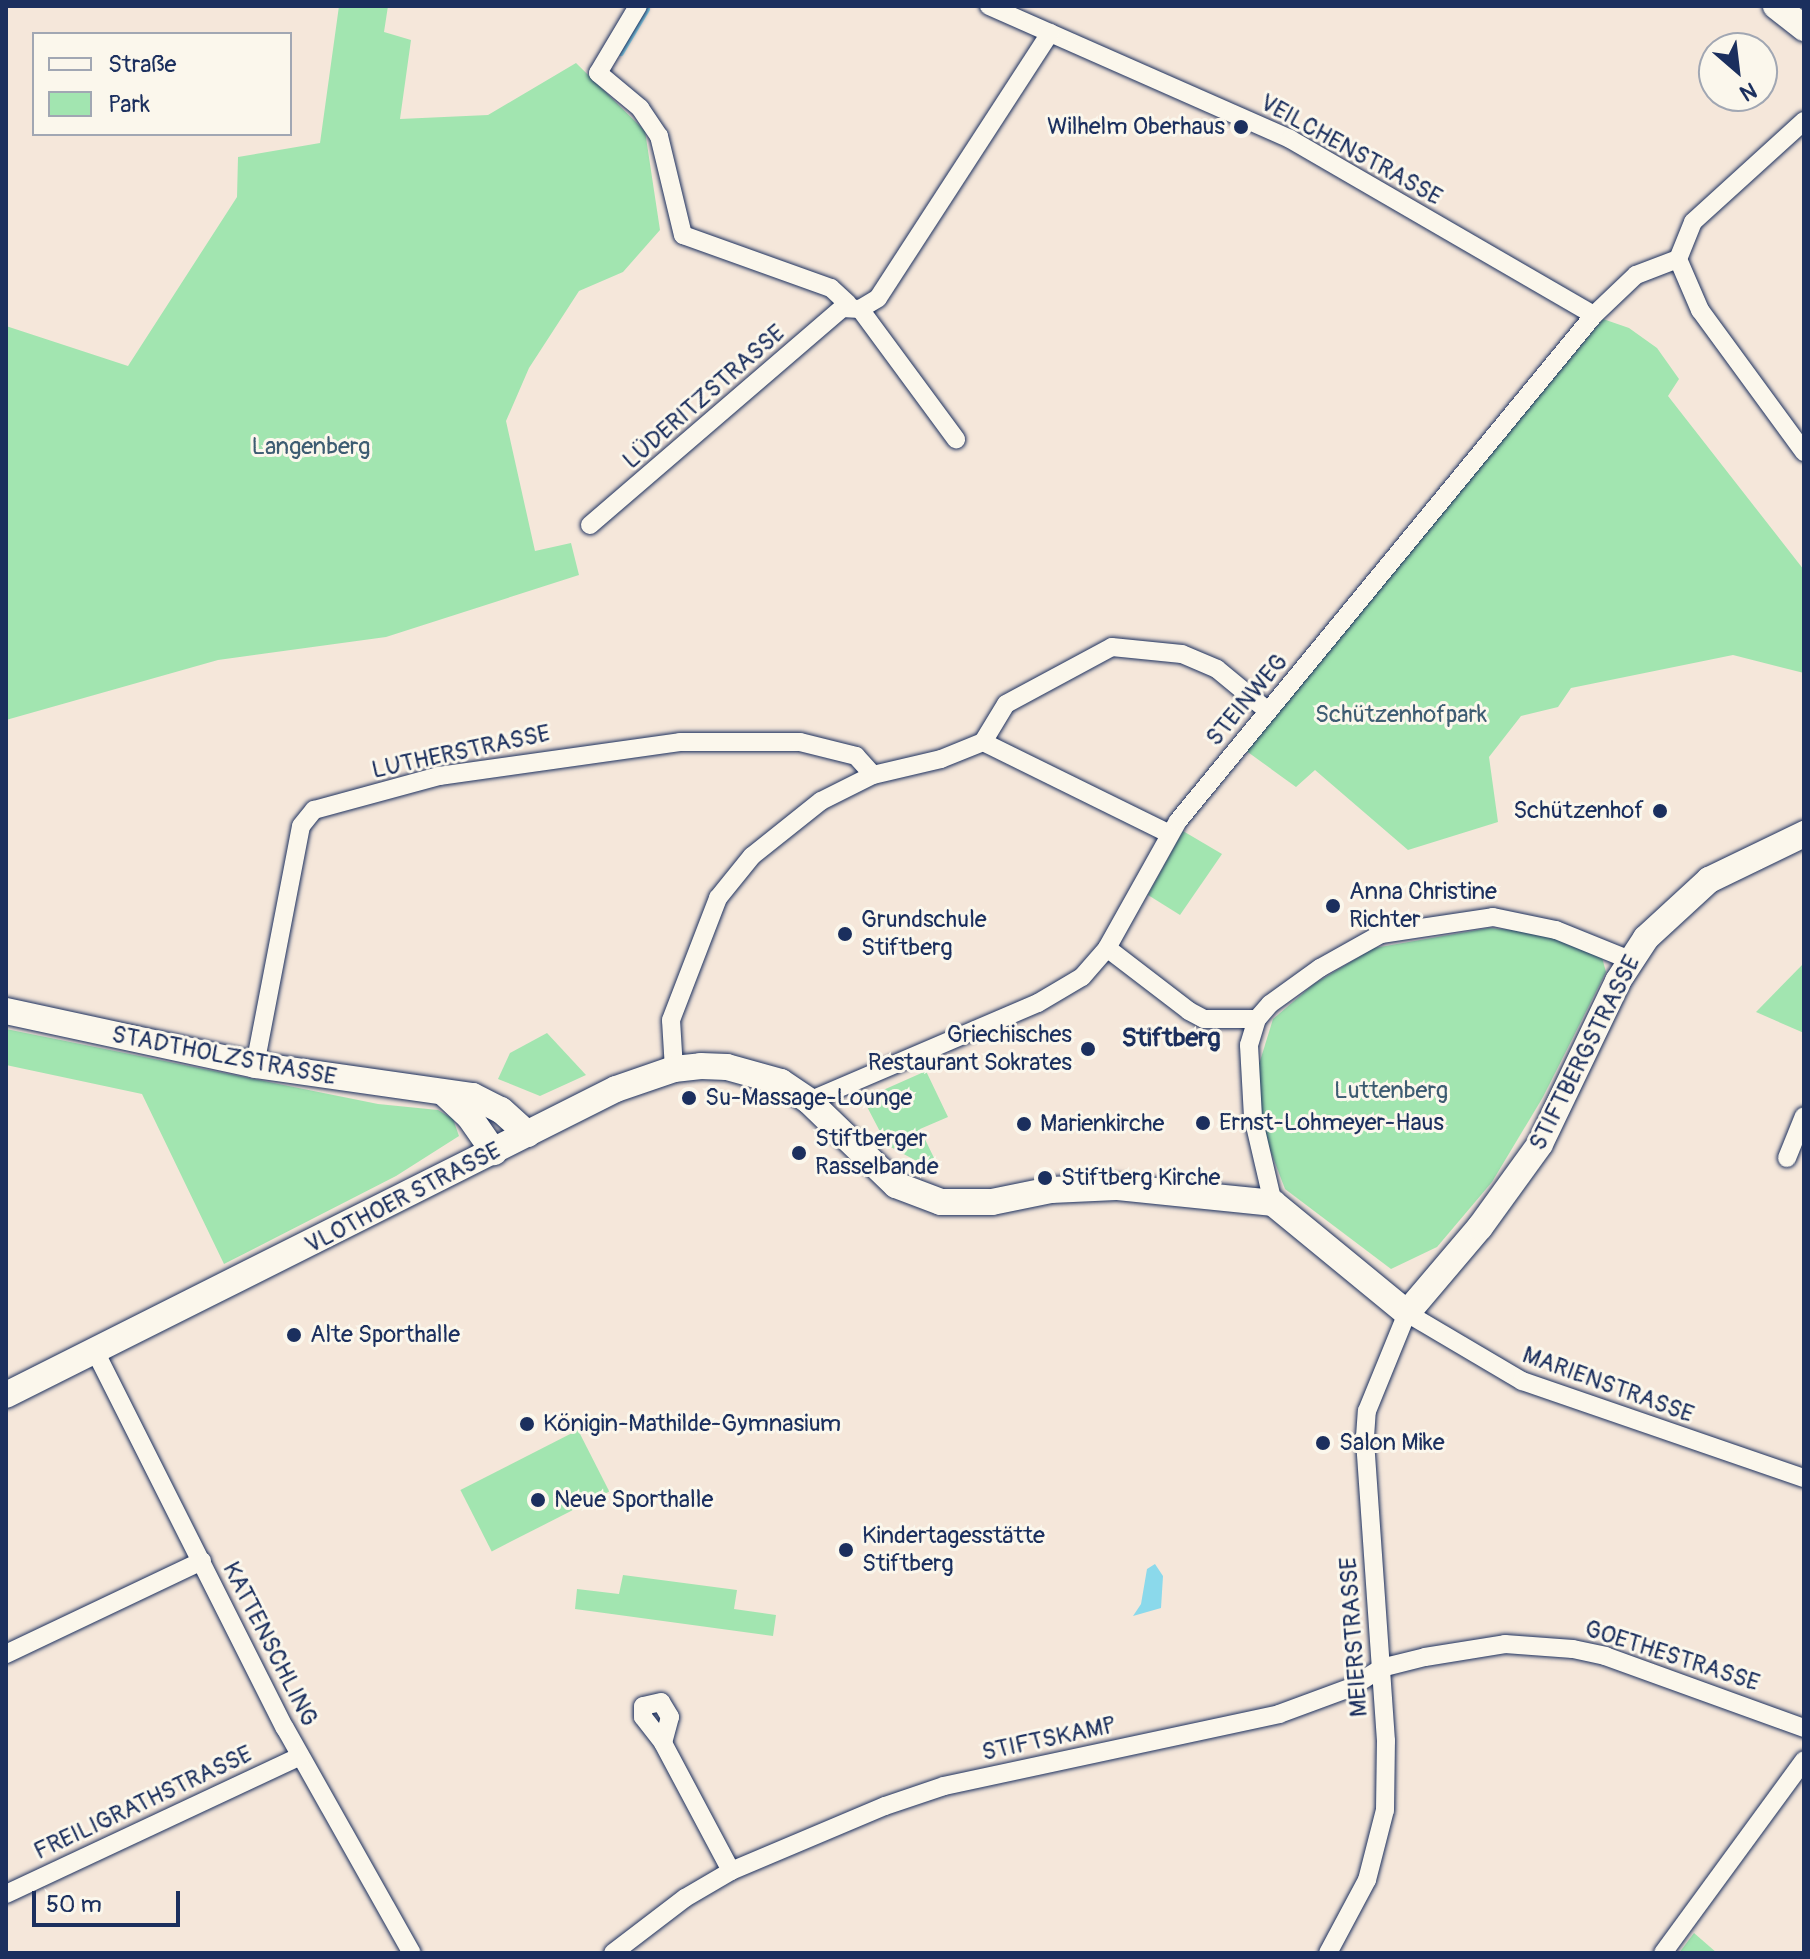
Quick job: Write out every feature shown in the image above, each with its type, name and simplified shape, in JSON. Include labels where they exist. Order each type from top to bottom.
[{"type":"street","points":[[638,6],[598,73],[640,108],[659,136],[683,235],[831,288],[854,307],[956,439]]},
{"type":"street","name":"VEILCHENSTRASSE","points":[[989,6],[1290,139],[1594,315]]},
{"type":"street","points":[[1776,6],[1804,28]]},
{"type":"street","name":"LÜDERITZSTRASSE","points":[[590,525],[854,307],[878,298],[1050,33]]},
{"type":"street","points":[[1804,121],[1693,222],[1678,259],[1700,310],[1804,452]]},
{"type":"street","name":"STEINWEG","points":[[809,1101],[1038,1003],[1082,977],[1113,952],[1170,834],[1268,711],[1594,315],[1636,275],[1678,259]]},
{"type":"street","points":[[674,1069],[671,1020],[682,983],[731,879],[782,828],[873,775],[941,759],[983,742],[1006,704],[1112,647],[1182,654],[1217,669],[1268,711]]},
{"type":"street","name":"LUTHERSTRASSE","points":[[255,1065],[301,826],[314,810],[439,776],[680,742],[800,742],[856,756],[873,775]]},
{"type":"street","points":[[983,742],[1170,834]]},
{"type":"street","name":"STIFTBERGSTRASSE","points":[[1407,1313],[1480,1227],[1540,1144],[1630,960],[1671,911],[1709,880],[1804,834]]},
{"type":"street","points":[[1273,1203],[1247,1064],[1257,1019],[1320,968],[1373,937],[1436,922],[1493,917],[1556,930],[1630,960]]},
{"type":"street","points":[[1113,952],[1204,1019],[1257,1019]]},
{"type":"street","name":"STADTHOLZSTRASSE","points":[[6,1011],[255,1065],[444,1093],[487,1103],[528,1134]]},
{"type":"street","name":"VLOTHOER STRASSE","points":[[6,1395],[616,1089],[674,1069],[727,1067],[781,1082],[809,1101]]},
{"type":"street","points":[[444,1093],[469,1116],[494,1152]]},
{"type":"street","points":[[809,1101],[876,1170],[896,1185],[941,1202],[979,1203],[1051,1190],[1116,1187],[1273,1203],[1407,1313]]},
{"type":"street","points":[[1787,1158],[1804,1116]]},
{"type":"street","name":"MARIENSTRASSE","points":[[1407,1313],[1522,1381],[1804,1478]]},
{"type":"street","name":"MEIERSTRASSE","points":[[1328,1953],[1362,1892],[1380,1839],[1387,1772],[1365,1437],[1367,1411],[1407,1313]]},
{"type":"street","name":"KATTENSCHLING","points":[[95,1351],[300,1756],[412,1953]]},
{"type":"street","points":[[6,1654],[202,1561]]},
{"type":"street","name":"GOETHESTRASSE","points":[[1381,1668],[1505,1644],[1573,1649],[1620,1661],[1804,1728]]},
{"type":"street","name":"STIFTSKAMP","points":[[613,1953],[685,1898],[731,1871],[944,1786],[1279,1714],[1352,1687],[1381,1668]]},
{"type":"street","points":[[663,1743],[731,1871]]},
{"type":"street","name":"FREILIGRATHSTRASSE","points":[[6,1894],[300,1756]]},
{"type":"street","points":[[1663,1953],[1804,1760]]},
{"type":"green space","name":"Langenberg","points":[[339,6],[388,6],[384,32],[411,40],[400,119],[488,115],[576,63],[645,131],[660,230],[623,272],[579,291],[529,368],[506,421],[535,551],[571,543],[579,575],[386,637],[218,660],[6,720],[6,326],[128,366],[237,197],[238,157],[320,143]]},
{"type":"green space","name":"Schützenhofpark","points":[[1603,319],[1629,328],[1657,348],[1679,379],[1668,396],[1804,570],[1804,673],[1733,655],[1571,688],[1558,707],[1521,716],[1489,757],[1498,822],[1408,850],[1315,770],[1296,787],[1245,750]]},
{"type":"green space","points":[[1183,831],[1222,854],[1180,915],[1148,895]]},
{"type":"green space","name":"Luttenberg","points":[[1489,928],[1534,932],[1601,954],[1606,972],[1543,1097],[1492,1182],[1437,1247],[1391,1269],[1285,1189],[1266,1139],[1256,1074],[1273,1019],[1314,984],[1374,948]]},
{"type":"green space","points":[[1804,963],[1804,1033],[1756,1012]]},
{"type":"green space","points":[[6,1029],[378,1104],[438,1110],[453,1119],[459,1136],[396,1176],[224,1264],[142,1094],[6,1065]]},
{"type":"green space","points":[[547,1033],[586,1075],[540,1096],[498,1079],[510,1053]]},
{"type":"green space","points":[[926,1071],[948,1117],[920,1129],[936,1162],[924,1165],[887,1145],[863,1099]]},
{"type":"green space","name":"Neue Sporthalle","points":[[578,1430],[609,1491],[492,1551],[460,1490]]},
{"type":"green space","points":[[623,1575],[737,1590],[734,1609],[776,1615],[773,1636],[575,1609],[577,1589],[619,1594]]},
{"type":"green space","points":[[1694,1933],[1717,1953],[1679,1953]]},
{"type":"water","points":[[1155,1564],[1163,1576],[1161,1608],[1133,1616],[1141,1604],[1147,1569]]},
{"type":"waterway","points":[[621,53],[647,9]]},
{"type":"place","name":"Wilhelm Oberhaus","points":[[1241,127]]},
{"type":"place","name":"Schützenhof","points":[[1660,811]]},
{"type":"place","name":"Anna Christine Richter","points":[[1333,906]]},
{"type":"place","name":"Grundschule Stiftberg","points":[[845,934]]},
{"type":"place","name":"Griechisches Restaurant Sokrates","points":[[1088,1049]]},
{"type":"place","name":"Su-Massage-Lounge","points":[[689,1098]]},
{"type":"place","name":"Ernst-Lohmeyer-Haus","points":[[1203,1123]]},
{"type":"place","name":"Marienkirche","points":[[1024,1124]]},
{"type":"place","name":"Stiftberger Rasselbande","points":[[799,1153]]},
{"type":"place","name":"Stiftberg Kirche","points":[[1045,1178]]},
{"type":"place","name":"Alte Sporthalle","points":[[294,1335]]},
{"type":"place","name":"Königin-Mathilde-Gymnasium","points":[[527,1424]]},
{"type":"place","name":"Salon Mike","points":[[1323,1443]]},
{"type":"place","name":"Neue Sporthalle","points":[[538,1500]]},
{"type":"place","name":"Kindertagesstätte Stiftberg","points":[[846,1550]]},
{"type":"district","name":"Stiftberg","points":[[1171,1039]]}]
